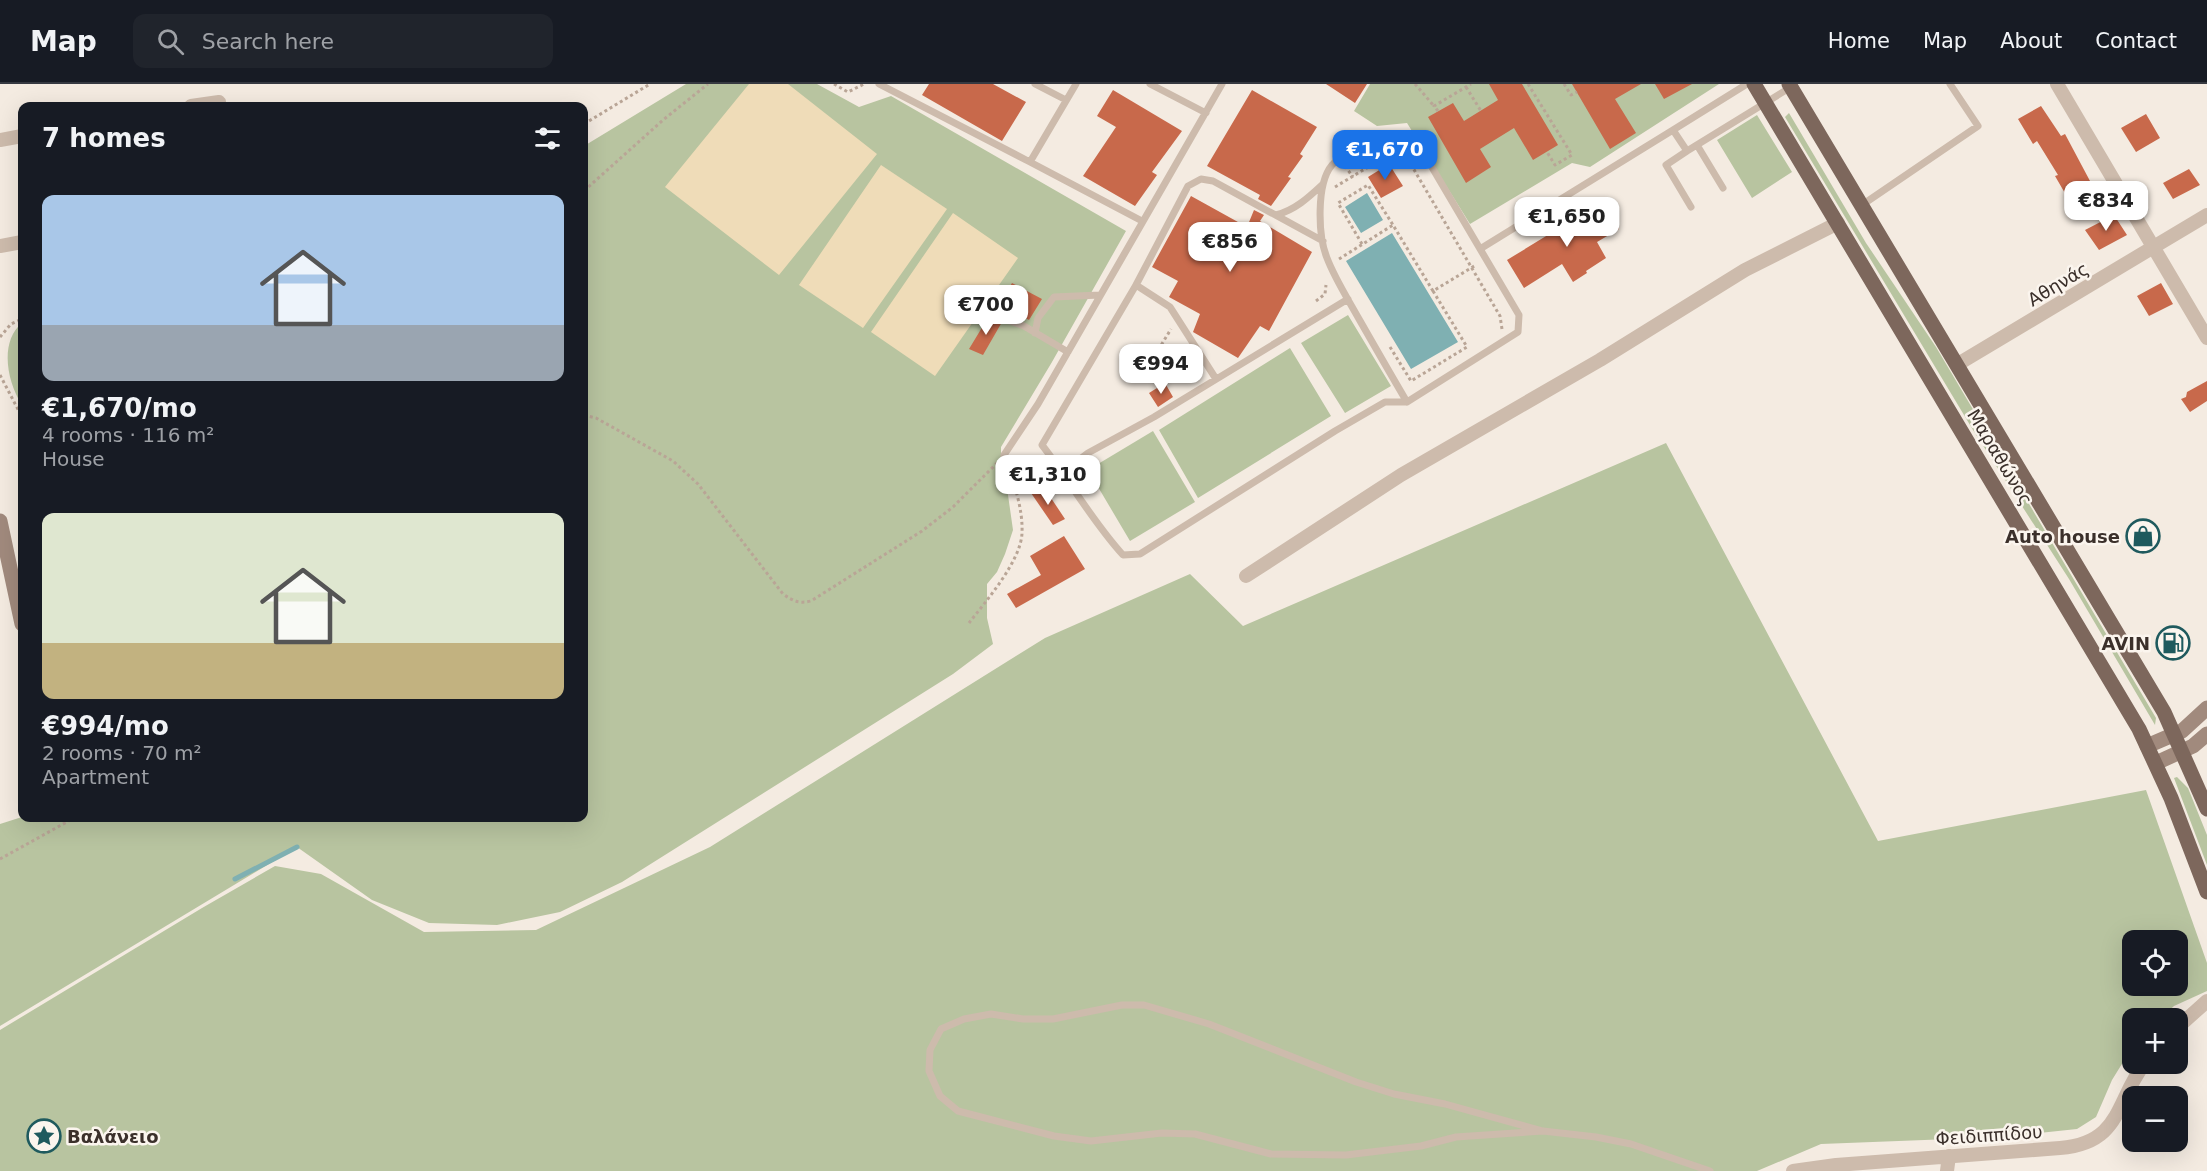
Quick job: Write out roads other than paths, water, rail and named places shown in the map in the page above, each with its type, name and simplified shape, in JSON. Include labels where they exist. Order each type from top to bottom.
[{"type":"main road","name":"Μαραθώνος","points":[[1754,84],[1759,106],[1838,223],[2147,746],[2207,892]]},
{"type":"main road","name":"Μαραθώνος","points":[[1790,86],[2164,712],[2207,809]]},
{"type":"street","points":[[2057,84],[2207,338]]},
{"type":"street","points":[[0,140],[18,137]]},
{"type":"street","name":"Αθηνάς","points":[[1958,364],[2207,215]]},
{"type":"street","points":[[1246,576],[1401,476],[1600,360],[1745,270],[1838,223]]},
{"type":"street","points":[[0,246],[18,243]]},
{"type":"street","points":[[0,521],[18,605]]},
{"type":"street","points":[[2147,746],[2190,725],[2207,708]]},
{"type":"street","points":[[2156,764],[2183,752],[2207,734]]},
{"type":"street","points":[[2188,1018],[2207,1000]]},
{"type":"street","points":[[2188,1021],[2207,1014]]},
{"type":"street","name":"Φειδιππίδου","points":[[1793,1171],[1836,1165],[2072,1147],[2092,1140],[2111,1124],[2138,1074]]},
{"type":"street","points":[[1947,1171],[1949,1156]]},
{"type":"lane","points":[[879,84],[1142,221]]},
{"type":"lane","points":[[1035,84],[1066,100]]},
{"type":"lane","points":[[1030,162],[1076,84]]},
{"type":"lane","points":[[1150,84],[1206,113]]},
{"type":"lane","points":[[1004,455],[1038,404],[1222,84]]},
{"type":"lane","points":[[1480,249],[1747,84]]},
{"type":"lane","points":[[1862,205],[1978,126],[1950,84]]},
{"type":"lane","points":[[1691,207],[1666,165],[1790,86]]},
{"type":"lane","points":[[1673,130],[1687,151]]},
{"type":"lane","points":[[1323,241],[1213,181],[1201,179],[1188,186],[1136,285],[1042,445],[1104,534],[1123,555],[1140,554],[1335,430],[1385,402],[1407,402],[1504,343],[1518,332],[1519,315],[1427,158],[1415,144],[1405,140],[1392,140],[1362,147],[1345,154],[1332,165],[1323,184],[1320,219],[1326,256],[1407,402]]},
{"type":"lane","points":[[1697,145],[1723,188]]},
{"type":"lane","points":[[1276,215],[1289,211],[1323,184]]},
{"type":"lane","points":[[1136,285],[1170,307],[1216,379]]},
{"type":"lane","points":[[1035,333],[1038,318],[1054,297],[1100,296]]},
{"type":"lane","points":[[1063,472],[1088,453],[1154,417],[1348,299]]},
{"type":"lane","points":[[1010,321],[1068,352]]},
{"type":"lane","points":[[1543,1131],[1456,1137],[1421,1146],[1346,1155],[1271,1154],[1195,1134],[1162,1133],[1090,1142],[1054,1136],[958,1111],[940,1096],[929,1071],[930,1050],[941,1029],[973,1017],[991,1014],[1023,1019],[1053,1019],[1122,1005],[1144,1005],[1172,1011],[1231,1032],[1375,1088],[1445,1104],[1543,1131],[1596,1137],[1631,1144],[1710,1171]]},
{"type":"water","points":[[1367,193],[1383,220],[1361,233],[1345,207]]},
{"type":"water","points":[[1392,233],[1458,342],[1411,369],[1346,261]]},
{"type":"waterway","points":[[235,879],[297,847]]},
{"type":"place","name":"Auto house","points":[[2143,536]]},
{"type":"place","name":"AVIN","points":[[2173,643]]},
{"type":"place","name":"Βαλάνειο","points":[[44,1136]]}]
